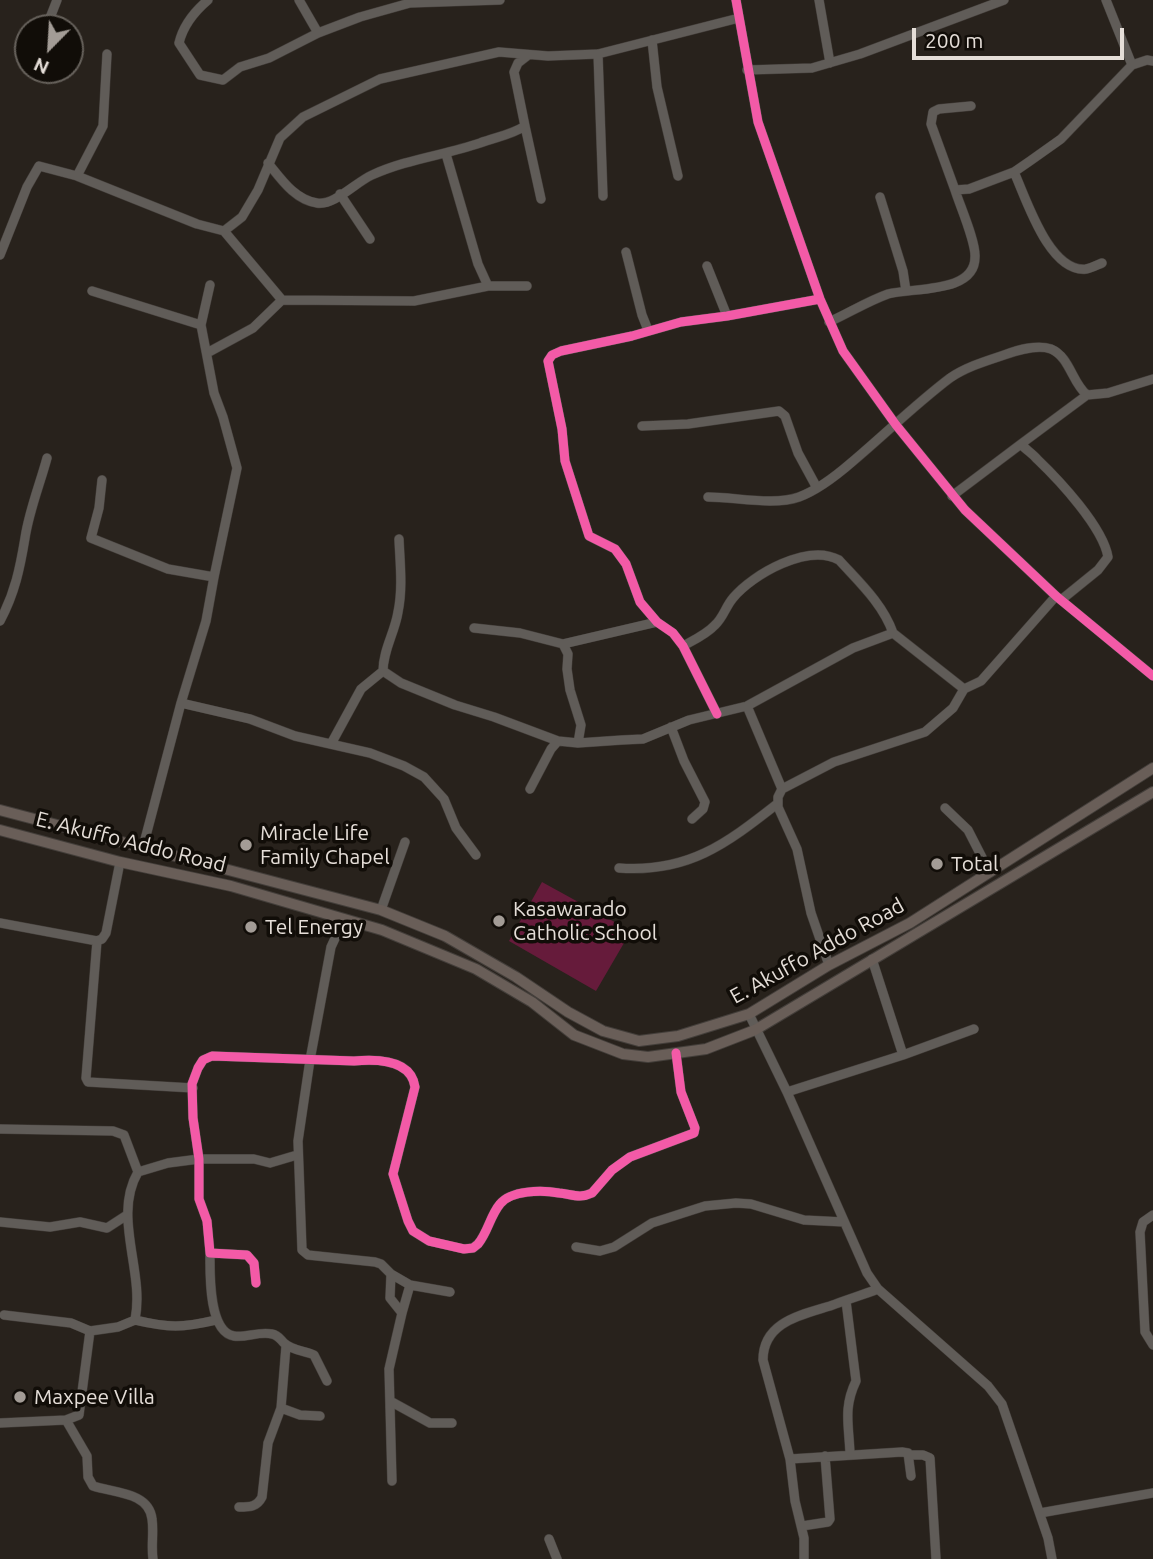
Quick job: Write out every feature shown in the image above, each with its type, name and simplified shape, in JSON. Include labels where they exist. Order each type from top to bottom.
[{"type":"main road","name":"E. Akuffo Addo Road","points":[[0,810],[382,910],[445,936],[603,1031],[639,1041],[678,1037],[749,1014],[829,965],[910,923],[1153,768]]},
{"type":"main road","name":"E. Akuffo Addo Road","points":[[0,830],[120,862],[231,886],[382,930],[476,970],[532,1002],[574,1035],[623,1054],[648,1057],[706,1049],[755,1030],[1153,792]]},
{"type":"street","points":[[208,0],[196,10],[179,43],[200,75],[223,80],[240,67],[268,58],[318,33],[410,1],[500,0]]},
{"type":"street","points":[[299,0],[318,33]]},
{"type":"street","points":[[736,0],[758,122],[820,299],[843,351],[896,425],[952,496],[1058,598],[1153,676]]},
{"type":"street","points":[[819,0],[830,63]]},
{"type":"street","points":[[747,70],[812,68],[860,54],[1004,0]]},
{"type":"street","points":[[1106,0],[1132,65]]},
{"type":"street","points":[[224,231],[242,217],[258,190],[280,138],[303,117],[380,79],[499,51],[527,56],[598,54],[739,18]]},
{"type":"street","points":[[652,40],[657,88],[678,176]]},
{"type":"street","points":[[78,176],[103,126],[107,54]]},
{"type":"street","points":[[598,54],[603,196]]},
{"type":"street","points":[[527,56],[518,63],[514,72],[541,199]]},
{"type":"street","points":[[956,190],[970,189],[1014,172],[1061,139],[1132,65],[1147,60],[1153,61]]},
{"type":"street","points":[[829,322],[874,300],[961,281],[973,267],[976,256],[956,190],[931,124],[932,116],[939,109],[971,106]]},
{"type":"street","points":[[268,163],[288,188],[315,203],[329,203],[371,175],[418,159],[446,154],[514,133],[525,126]]},
{"type":"street","points":[[446,154],[478,264],[488,286]]},
{"type":"street","points":[[0,255],[27,187],[39,166],[78,176],[161,210],[224,231],[282,300]]},
{"type":"street","points":[[1014,172],[1043,236],[1056,256],[1075,267],[1086,269],[1102,263]]},
{"type":"street","points":[[340,194],[370,239]]},
{"type":"street","points":[[880,198],[903,271],[906,291]]},
{"type":"street","points":[[626,252],[648,330]]},
{"type":"street","points":[[706,266],[727,316]]},
{"type":"street","points":[[143,847],[206,621],[237,468],[214,393],[201,325],[210,285]]},
{"type":"street","points":[[207,353],[253,328],[282,300],[414,301],[488,286],[527,286]]},
{"type":"street","points":[[92,291],[201,325]]},
{"type":"street","points":[[717,714],[684,646],[657,622],[640,602],[626,564],[615,549],[589,536],[584,526],[565,461],[562,429],[548,361],[552,355],[561,351],[681,322],[820,299]]},
{"type":"street","points":[[708,497],[780,500],[797,498],[817,488],[951,377],[974,365],[1013,352],[1039,347],[1053,350],[1063,359],[1079,389],[1087,395]]},
{"type":"street","points":[[952,496],[1087,395],[1108,393],[1153,379]]},
{"type":"street","points":[[642,426],[688,424],[779,411],[785,416],[798,453],[817,488]]},
{"type":"street","points":[[782,789],[834,762],[925,732],[953,708],[964,690],[981,681],[1058,598],[1105,564],[1108,557],[1107,548],[1075,500],[1021,444]]},
{"type":"street","points":[[0,621],[16,587],[25,536],[47,458]]},
{"type":"street","points":[[102,480],[99,508],[91,538],[168,569],[214,577]]},
{"type":"street","points":[[383,671],[383,660],[399,609],[401,570],[398,539]]},
{"type":"street","points":[[684,646],[715,626],[730,601],[754,577],[768,569],[803,557],[832,556],[839,559],[876,600],[893,633],[964,690]]},
{"type":"street","points":[[474,628],[520,633],[563,644],[657,622]]},
{"type":"street","points":[[383,671],[401,683],[444,701],[558,741],[578,743],[643,738],[671,727],[747,706],[853,648],[893,633]]},
{"type":"street","points":[[563,644],[568,654],[570,690],[580,725],[578,743]]},
{"type":"street","points":[[331,744],[361,689],[383,671]]},
{"type":"street","points":[[181,703],[250,719],[295,736],[370,753],[404,766],[424,777],[444,799],[456,828],[476,855]]},
{"type":"street","points":[[620,868],[646,870],[682,863],[713,850],[777,804],[782,789],[747,706]]},
{"type":"street","points":[[671,727],[684,761],[705,802],[703,809],[692,819]]},
{"type":"street","points":[[530,789],[558,741]]},
{"type":"street","points":[[777,804],[797,849],[811,913],[829,965]]},
{"type":"street","points":[[945,808],[968,830],[989,871]]},
{"type":"street","points":[[382,910],[405,842]]},
{"type":"street","points":[[0,923],[97,941],[102,939],[106,933],[120,862]]},
{"type":"street","points":[[344,919],[331,947],[310,1059],[297,1155],[302,1250],[308,1255],[375,1262],[410,1285],[450,1292]]},
{"type":"street","points":[[97,941],[86,1078],[88,1082],[194,1088]]},
{"type":"street","points":[[872,959],[903,1055]]},
{"type":"street","points":[[749,1014],[787,1092],[866,1273],[878,1289],[997,1395],[1040,1513],[1052,1559]]},
{"type":"street","points":[[787,1092],[974,1029]]},
{"type":"street","points":[[327,1381],[314,1355],[286,1346],[278,1336],[270,1333],[234,1336],[226,1333],[216,1320],[210,1280],[207,1221],[199,1199],[199,1159],[192,1118],[194,1077],[203,1060],[223,1055],[375,1059],[404,1068],[415,1087],[393,1174],[408,1221],[413,1231],[421,1237],[464,1249],[478,1244],[501,1202],[525,1193],[587,1195],[612,1170],[630,1157],[694,1133],[695,1128],[681,1092],[676,1053]]},
{"type":"street","points":[[0,1129],[113,1132],[124,1135],[138,1172]]},
{"type":"street","points":[[135,1320],[138,1305],[137,1284],[127,1215],[131,1184],[138,1172],[169,1163],[199,1159],[254,1159],[271,1163],[297,1155]]},
{"type":"street","points":[[576,1247],[600,1251],[614,1247],[652,1223],[705,1206],[736,1203],[751,1204],[804,1220],[844,1222]]},
{"type":"street","points":[[0,1222],[50,1227],[80,1222],[107,1228],[127,1215]]},
{"type":"street","points":[[1153,1215],[1143,1222],[1140,1232],[1145,1332],[1153,1345]]},
{"type":"street","points":[[210,1253],[247,1255],[254,1264],[256,1283]]},
{"type":"street","points":[[391,1274],[390,1298],[402,1313]]},
{"type":"street","points":[[392,1481],[389,1369],[410,1285]]},
{"type":"street","points":[[804,1559],[802,1527],[790,1459],[763,1360],[764,1347],[773,1331],[791,1318],[878,1289]]},
{"type":"street","points":[[846,1301],[856,1381],[847,1406],[850,1454]]},
{"type":"street","points":[[5,1315],[71,1323],[90,1331],[118,1327],[135,1320],[164,1327],[216,1320]]},
{"type":"street","points":[[0,1423],[66,1420],[79,1415],[90,1331]]},
{"type":"street","points":[[239,1507],[257,1505],[262,1497],[268,1443],[281,1408],[286,1346]]},
{"type":"street","points":[[390,1401],[430,1423],[452,1423]]},
{"type":"street","points":[[281,1408],[300,1415],[320,1416]]},
{"type":"street","points":[[66,1420],[87,1456],[88,1477],[93,1486],[140,1498],[148,1504],[152,1519],[153,1559]]},
{"type":"street","points":[[790,1459],[898,1451],[930,1458],[936,1559]]},
{"type":"street","points":[[908,1455],[911,1476]]},
{"type":"street","points":[[802,1527],[828,1522],[830,1519],[825,1456]]},
{"type":"street","points":[[1040,1513],[1153,1493]]},
{"type":"street","points":[[549,1539],[557,1559]]},
{"type":"shaded area","points":[[542,882],[631,931],[596,991],[509,941]]},
{"type":"cycle path","points":[[736,0],[758,122],[820,299],[843,351],[896,425],[965,510],[1056,596],[1153,676]]},
{"type":"cycle path","points":[[717,714],[683,646],[640,602],[626,564],[615,549],[589,536],[565,461],[562,429],[548,361],[552,355],[561,351],[681,322],[820,299]]},
{"type":"cycle path","points":[[256,1283],[254,1263],[247,1255],[210,1253],[207,1221],[199,1199],[199,1159],[193,1118],[192,1084],[203,1060],[212,1056],[372,1060],[391,1063],[407,1071],[415,1087],[393,1174],[408,1221],[413,1231],[429,1241],[464,1249],[478,1244],[505,1199],[536,1191],[588,1195],[612,1170],[630,1157],[694,1133],[695,1128],[681,1092],[676,1053]]},
{"type":"place","name":"Miracle Life Family Chapel","points":[[246,845]]},
{"type":"place","name":"Total","points":[[937,864]]},
{"type":"place","name":"Kasawarado Catholic School","points":[[499,921]]},
{"type":"place","name":"Tel Energy","points":[[251,927]]},
{"type":"place","name":"Maxpee Villa","points":[[20,1397]]}]
